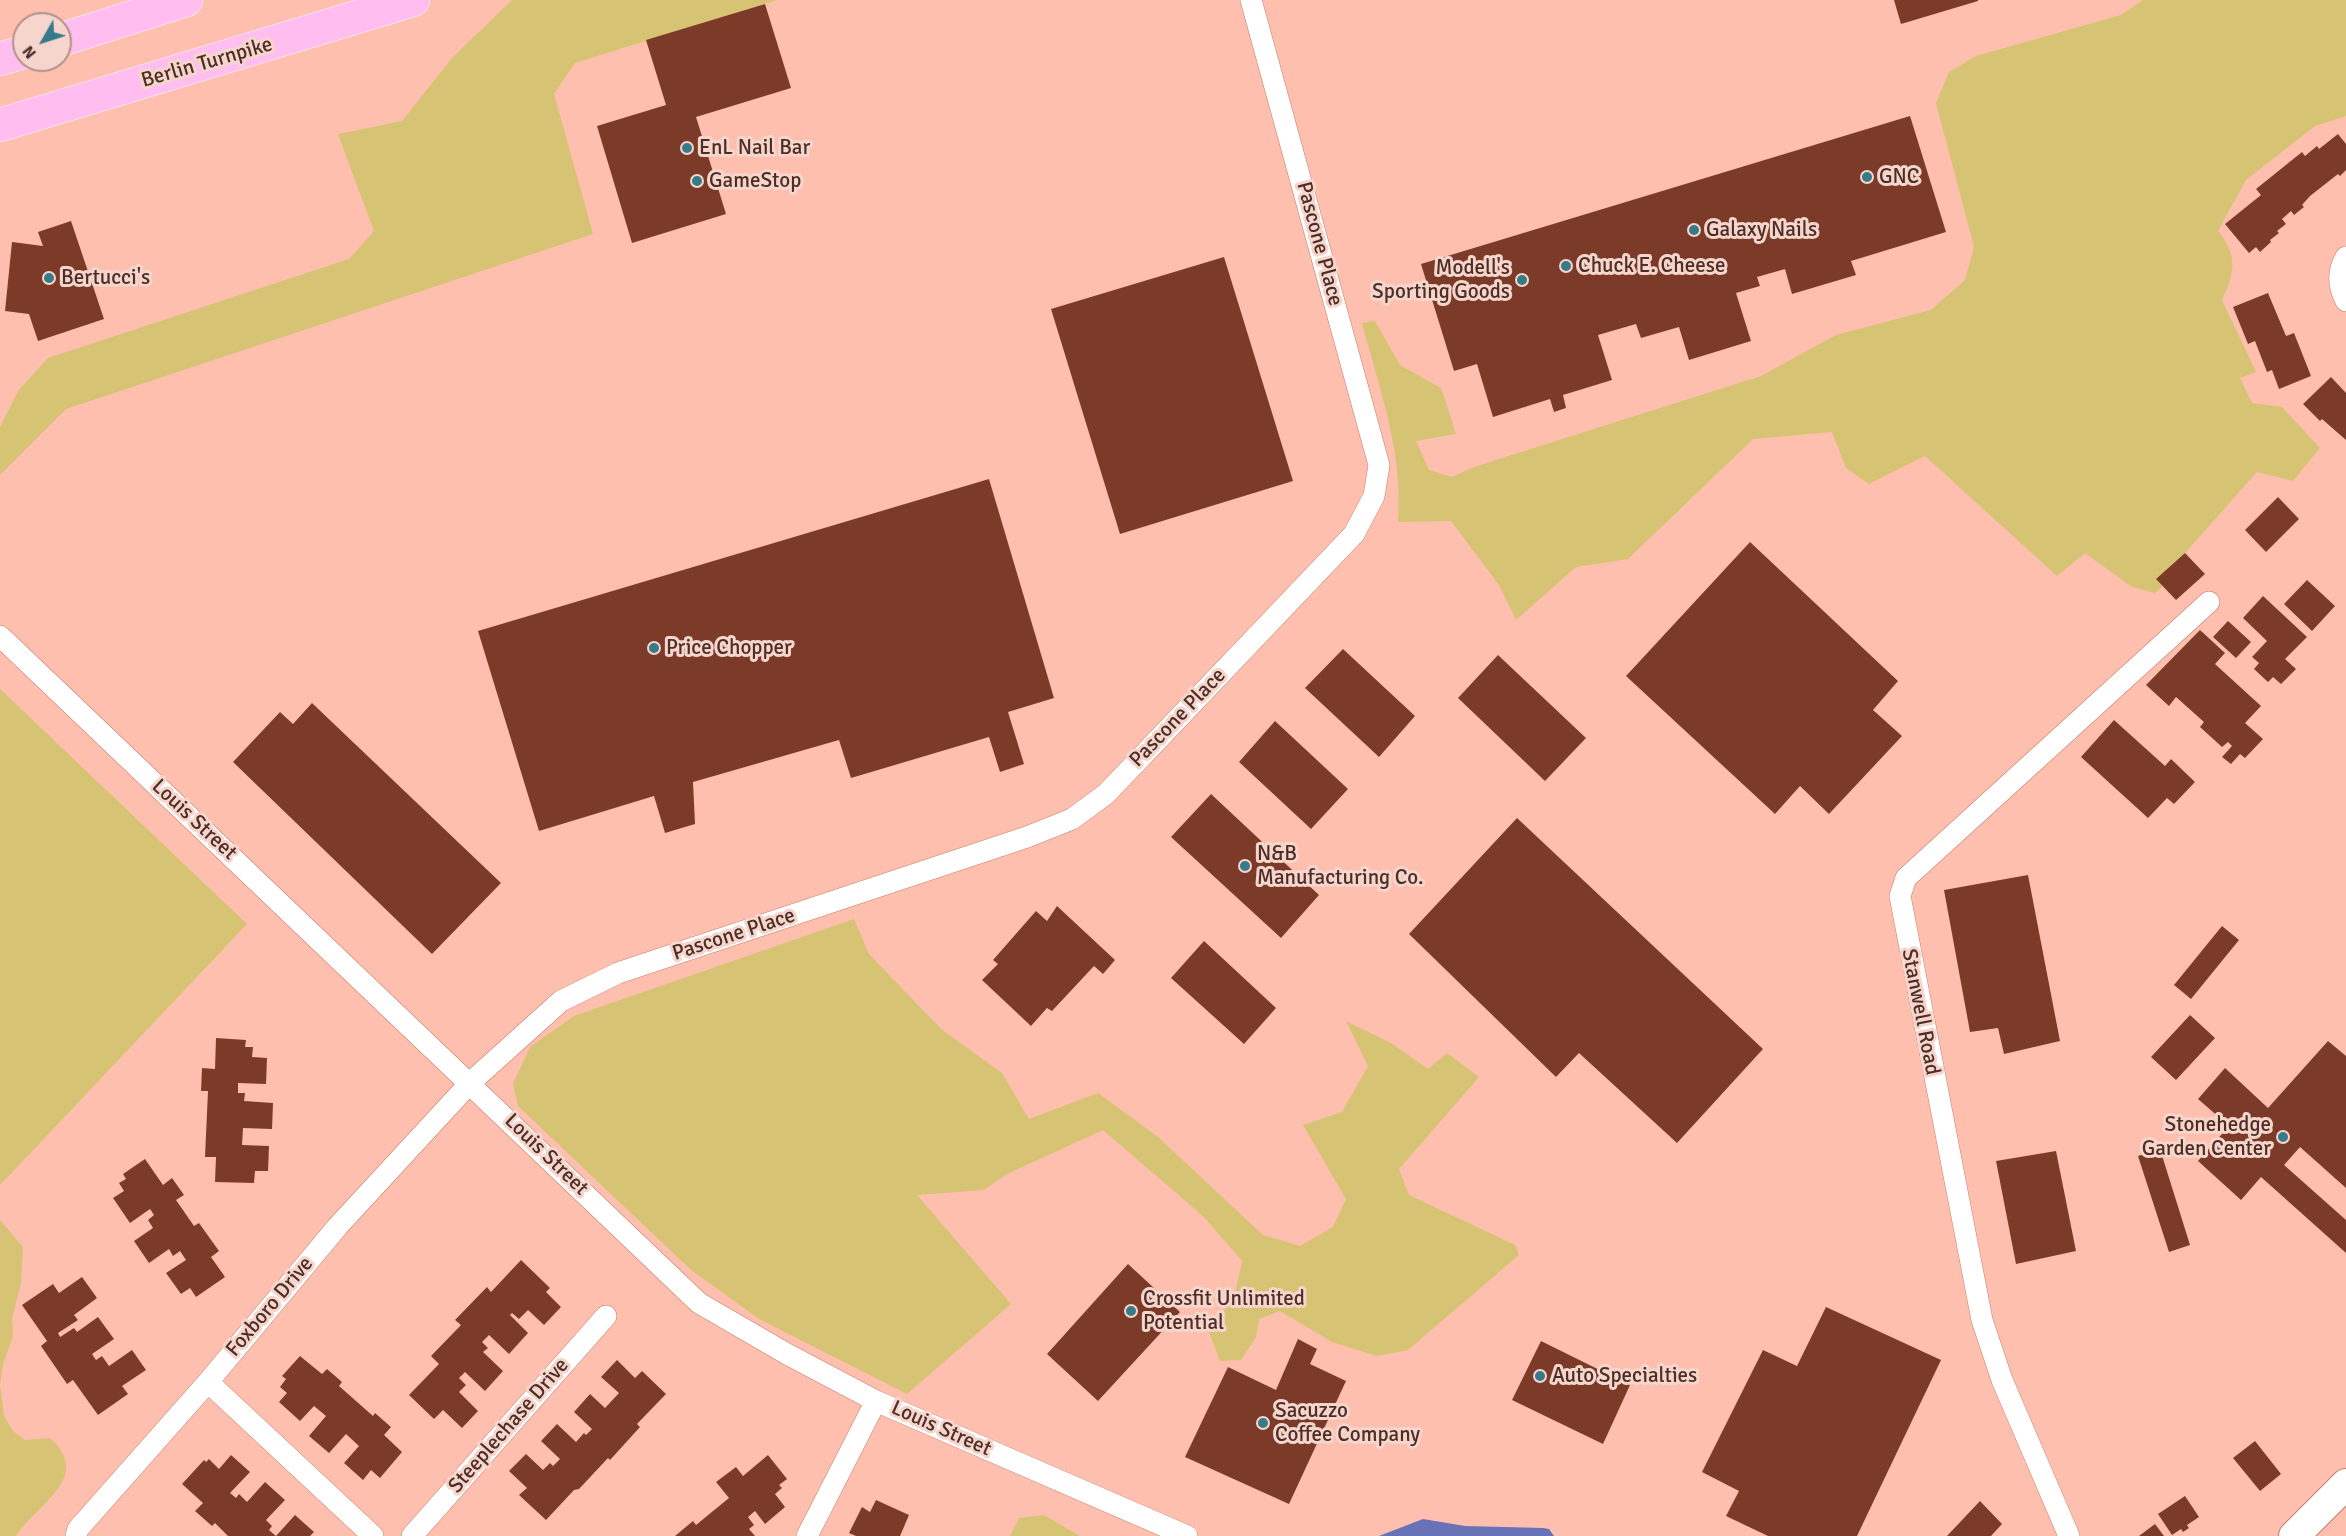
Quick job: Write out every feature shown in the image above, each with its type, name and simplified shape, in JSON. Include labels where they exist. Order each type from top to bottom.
[{"type":"highway","points":[[72,36],[186,0]]},
{"type":"highway","name":"Berlin Turnpike","points":[[0,125],[413,0]]},
{"type":"main road","points":[[2294,1536],[2346,1484]]},
{"type":"street","name":"Pascone Place","points":[[471,1082],[561,1001],[618,974],[1027,837],[1072,819],[1109,790],[1354,534],[1374,495],[1379,465],[1251,0]]},
{"type":"street","points":[[2346,257],[2339,274],[2340,291],[2346,301]]},
{"type":"street","name":"Stanwell Road","points":[[2069,1536],[2002,1380],[1982,1320],[1900,896],[1906,878],[2209,602]]},
{"type":"street","name":"Louis Street","points":[[0,636],[471,1082],[699,1303],[787,1354],[876,1401],[1187,1536]]},
{"type":"street","name":"Foxboro Drive","points":[[76,1536],[78,1529],[208,1382],[338,1226],[471,1082]]},
{"type":"street","name":"Steeplechase Drive","points":[[412,1536],[606,1316]]},
{"type":"street","points":[[208,1382],[373,1536]]},
{"type":"street","points":[[807,1536],[876,1401]]},
{"type":"shaded area","points":[[512,0],[777,0],[575,63],[554,94],[593,234],[66,409],[0,475],[0,427],[18,391],[48,358],[349,259],[374,231],[338,134],[402,121],[453,57]]},
{"type":"shaded area","points":[[2143,0],[2346,0],[2346,116],[2315,126],[2246,180],[2218,231],[2229,248],[2232,264],[2230,281],[2222,300],[2256,372],[2240,378],[2252,403],[2282,407],[2320,448],[2293,481],[2257,472],[2185,553],[2157,579],[2163,586],[2155,593],[2132,587],[2085,553],[2057,576],[1925,456],[1869,484],[1846,468],[1832,432],[1753,439],[1628,559],[1576,567],[1516,620],[1499,585],[1451,521],[1398,522],[1399,497],[1394,446],[1362,323],[1375,321],[1400,365],[1441,388],[1456,434],[1416,441],[1429,470],[1452,477],[1474,467],[1761,376],[1836,335],[1931,310],[1965,280],[1974,247],[1936,103],[1949,72],[1976,56],[2121,15]]},
{"type":"shaded area","points":[[0,689],[247,924],[0,1185]]},
{"type":"shaded area","points":[[854,919],[869,954],[941,1029],[1002,1073],[1029,1119],[1098,1093],[1158,1137],[1263,1235],[1300,1246],[1333,1227],[1346,1199],[1303,1125],[1342,1112],[1368,1066],[1346,1021],[1391,1043],[1428,1069],[1447,1053],[1479,1077],[1399,1169],[1409,1195],[1515,1245],[1519,1255],[1408,1350],[1377,1356],[1332,1342],[1280,1311],[1259,1319],[1256,1337],[1241,1360],[1220,1361],[1208,1329],[1234,1299],[1242,1261],[1203,1216],[1103,1130],[1007,1174],[984,1190],[917,1195],[1011,1304],[907,1394],[759,1319],[690,1269],[518,1106],[513,1084],[530,1047],[574,1016]]},
{"type":"shaded area","points":[[0,1220],[23,1247],[21,1283],[12,1318],[13,1336],[3,1364],[0,1385]]},
{"type":"shaded area","points":[[0,1385],[4,1416],[13,1431],[25,1440],[50,1438],[62,1452],[66,1466],[64,1478],[57,1490],[16,1536],[0,1536]]},
{"type":"shaded area","points":[[1044,1515],[1080,1536],[1010,1536],[1019,1518]]},
{"type":"water","points":[[1423,1519],[1465,1526],[1543,1528],[1549,1529],[1554,1536],[1379,1536]]},
{"type":"building","points":[[1894,0],[1978,0],[1978,1],[1901,24]]},
{"type":"building","points":[[765,4],[791,88],[696,117],[726,214],[632,243],[597,126],[666,105],[646,40]]},
{"type":"building","points":[[1910,116],[1946,232],[1851,261],[1856,275],[1792,294],[1785,269],[1757,277],[1760,286],[1736,293],[1751,341],[1689,360],[1679,327],[1641,338],[1636,324],[1598,335],[1612,380],[1563,395],[1566,408],[1554,412],[1550,399],[1493,417],[1477,364],[1454,371],[1421,264]]},
{"type":"building","points":[[2338,134],[2346,144],[2346,170],[2310,196],[2302,205],[2304,207],[2294,215],[2291,211],[2282,219],[2286,224],[2277,231],[2279,233],[2260,252],[2256,247],[2249,253],[2225,224],[2261,195],[2256,189],[2302,152],[2305,156],[2317,146],[2319,149]]},
{"type":"building","name":"Bertucci's","points":[[71,221],[104,319],[38,341],[29,314],[5,311],[12,242],[43,246],[38,232]]},
{"type":"building","points":[[1224,257],[1293,481],[1120,534],[1051,309]]},
{"type":"building","points":[[2268,293],[2286,336],[2294,333],[2311,376],[2279,389],[2272,370],[2267,372],[2255,341],[2248,344],[2233,307]]},
{"type":"building","points":[[2331,377],[2346,393],[2346,440],[2322,419],[2320,421],[2303,404]]},
{"type":"building","points":[[989,479],[1054,698],[1008,712],[1024,764],[1000,772],[989,737],[851,778],[839,740],[693,782],[695,824],[665,833],[654,796],[539,831],[478,631]]},
{"type":"building","points":[[2278,497],[2299,519],[2266,552],[2245,530]]},
{"type":"building","points":[[1750,542],[1898,681],[1873,710],[1902,736],[1829,814],[1800,786],[1775,814],[1626,676]]},
{"type":"building","points":[[2185,553],[2205,574],[2176,600],[2156,579]]},
{"type":"building","points":[[2307,580],[2335,606],[2312,631],[2284,604]]},
{"type":"building","points":[[2263,596],[2307,637],[2285,659],[2296,669],[2281,684],[2273,677],[2268,682],[2254,669],[2259,663],[2252,657],[2267,641],[2243,618]]},
{"type":"building","points":[[2228,621],[2251,642],[2236,658],[2213,637]]},
{"type":"building","points":[[2200,630],[2225,653],[2215,664],[2261,706],[2245,723],[2263,739],[2245,758],[2240,754],[2231,764],[2222,757],[2232,746],[2228,742],[2222,747],[2200,727],[2204,722],[2176,697],[2169,706],[2146,685]]},
{"type":"building","points":[[1343,649],[1415,716],[1379,757],[1305,688]]},
{"type":"building","points":[[1498,655],[1586,738],[1545,781],[1458,698]]},
{"type":"building","points":[[312,703],[501,883],[432,954],[233,762],[280,712],[293,724]]},
{"type":"building","points":[[2114,720],[2165,766],[2171,759],[2195,782],[2174,804],[2167,798],[2148,818],[2081,757]]},
{"type":"building","points":[[1275,721],[1348,789],[1311,829],[1239,762]]},
{"type":"building","name":"N&B Manufacturing Co.","points":[[1211,794],[1319,895],[1281,938],[1171,837]]},
{"type":"building","points":[[1517,818],[1763,1049],[1677,1143],[1579,1053],[1556,1077],[1409,934]]},
{"type":"building","points":[[2028,875],[2060,1041],[2004,1054],[1998,1028],[1970,1032],[1944,890]]},
{"type":"building","points":[[1057,906],[1115,960],[1103,974],[1094,966],[1052,1011],[1047,1008],[1031,1026],[982,980],[998,964],[993,960],[1036,911],[1047,921]]},
{"type":"building","points":[[2222,926],[2239,940],[2191,999],[2174,985]]},
{"type":"building","points":[[1204,941],[1276,1008],[1244,1044],[1171,978]]},
{"type":"building","points":[[2190,1015],[2215,1038],[2176,1080],[2151,1057]]},
{"type":"building","points":[[216,1038],[246,1040],[245,1047],[253,1047],[252,1057],[267,1058],[266,1084],[238,1083],[238,1093],[245,1093],[244,1101],[273,1103],[272,1129],[243,1128],[242,1145],[269,1146],[268,1171],[255,1171],[254,1183],[215,1182],[216,1157],[205,1157],[208,1091],[201,1091],[202,1068],[215,1069]]},
{"type":"building","name":"Stonehedge Garden Center","points":[[2328,1041],[2346,1056],[2346,1188],[2300,1147],[2284,1165],[2346,1220],[2346,1253],[2261,1177],[2241,1200],[2198,1161],[2229,1126],[2198,1099],[2225,1068],[2268,1108]]},
{"type":"building","points":[[2160,1149],[2190,1245],[2169,1252],[2138,1156]]},
{"type":"building","points":[[2056,1151],[2076,1251],[2016,1264],[1996,1161]]},
{"type":"building","points":[[145,1159],[163,1185],[172,1178],[184,1195],[176,1200],[194,1226],[199,1223],[219,1251],[211,1257],[225,1277],[196,1297],[190,1288],[181,1294],[166,1273],[186,1260],[180,1251],[173,1256],[169,1249],[149,1263],[134,1241],[153,1228],[148,1220],[154,1215],[150,1209],[130,1223],[113,1198],[124,1191],[119,1183],[126,1179],[123,1174]]},
{"type":"building","points":[[521,1260],[550,1288],[546,1292],[561,1307],[544,1325],[528,1310],[519,1319],[512,1313],[510,1315],[528,1333],[509,1354],[489,1335],[482,1342],[488,1348],[483,1352],[503,1371],[485,1391],[465,1372],[459,1378],[466,1385],[459,1392],[478,1411],[462,1428],[443,1410],[434,1419],[409,1395],[439,1364],[431,1356],[461,1325],[455,1320],[487,1287],[491,1292]]},
{"type":"building","points":[[1128,1264],[1180,1312],[1098,1401],[1047,1354]]},
{"type":"building","points":[[82,1277],[97,1298],[74,1315],[78,1320],[58,1333],[60,1337],[74,1328],[77,1332],[98,1317],[114,1339],[92,1354],[96,1360],[102,1356],[109,1366],[132,1350],[146,1370],[122,1386],[128,1394],[98,1415],[73,1380],[67,1384],[41,1346],[47,1341],[22,1305],[53,1284],[59,1293]]},
{"type":"building","points":[[1826,1307],[1941,1360],[1857,1536],[1768,1536],[1726,1516],[1739,1491],[1702,1472],[1763,1350],[1797,1366]]},
{"type":"building","name":"Sacuzzo Coffee Company","points":[[1298,1339],[1317,1349],[1310,1364],[1346,1381],[1289,1504],[1185,1457],[1228,1367],[1276,1390]]},
{"type":"building","points":[[1541,1341],[1630,1385],[1603,1444],[1512,1400]]},
{"type":"building","points":[[300,1356],[322,1374],[327,1369],[342,1382],[339,1386],[373,1416],[375,1413],[391,1427],[384,1435],[402,1452],[380,1478],[371,1470],[363,1480],[344,1463],[359,1446],[346,1434],[329,1453],[309,1436],[326,1416],[314,1406],[300,1421],[279,1402],[287,1393],[280,1387],[286,1379],[282,1376]]},
{"type":"building","points":[[617,1360],[635,1378],[642,1371],[666,1394],[637,1424],[640,1427],[610,1460],[608,1458],[546,1520],[519,1495],[527,1488],[509,1471],[526,1454],[543,1470],[550,1463],[553,1466],[560,1459],[541,1441],[557,1424],[576,1442],[584,1433],[586,1435],[592,1429],[574,1412],[590,1394],[605,1408],[619,1393],[601,1377]]},
{"type":"building","points":[[2255,1441],[2281,1474],[2260,1491],[2233,1458]]},
{"type":"building","points":[[231,1455],[250,1472],[230,1493],[236,1498],[239,1494],[247,1502],[265,1482],[285,1500],[266,1520],[272,1526],[269,1530],[276,1536],[228,1536],[215,1523],[212,1526],[195,1511],[203,1503],[182,1484],[204,1460],[206,1462],[209,1459],[219,1469]]},
{"type":"building","points":[[768,1455],[787,1479],[779,1485],[782,1488],[775,1494],[785,1507],[765,1524],[755,1511],[748,1517],[754,1525],[749,1529],[755,1536],[675,1536],[693,1521],[696,1525],[729,1498],[716,1482],[736,1467],[743,1476]]},
{"type":"building","points":[[2185,1496],[2199,1517],[2187,1525],[2189,1528],[2183,1532],[2181,1529],[2172,1535],[2158,1514]]},
{"type":"building","points":[[876,1500],[909,1515],[900,1536],[856,1536],[849,1533],[862,1507],[870,1512]]},
{"type":"building","points":[[1980,1501],[2002,1524],[1991,1536],[1947,1536]]},
{"type":"building","points":[[295,1515],[314,1532],[310,1536],[276,1536]]},
{"type":"building","points":[[2155,1524],[2164,1536],[2139,1536]]},
{"type":"place","name":"EnL Nail Bar","points":[[687,148]]},
{"type":"place","name":"GNC","points":[[1867,177]]},
{"type":"place","name":"GameStop","points":[[697,181]]},
{"type":"place","name":"Galaxy Nails","points":[[1694,230]]},
{"type":"place","name":"Chuck E. Cheese","points":[[1566,266]]},
{"type":"place","name":"Bertucci's","points":[[49,278]]},
{"type":"place","name":"Modell's Sporting Goods","points":[[1522,280]]},
{"type":"place","name":"Price Chopper","points":[[654,648]]},
{"type":"place","name":"N&B Manufacturing Co.","points":[[1245,866]]},
{"type":"place","name":"Stonehedge Garden Center","points":[[2283,1137]]},
{"type":"place","name":"Crossfit Unlimited Potential","points":[[1131,1311]]},
{"type":"place","name":"Auto Specialties","points":[[1540,1376]]},
{"type":"place","name":"Sacuzzo Coffee Company","points":[[1263,1423]]}]
